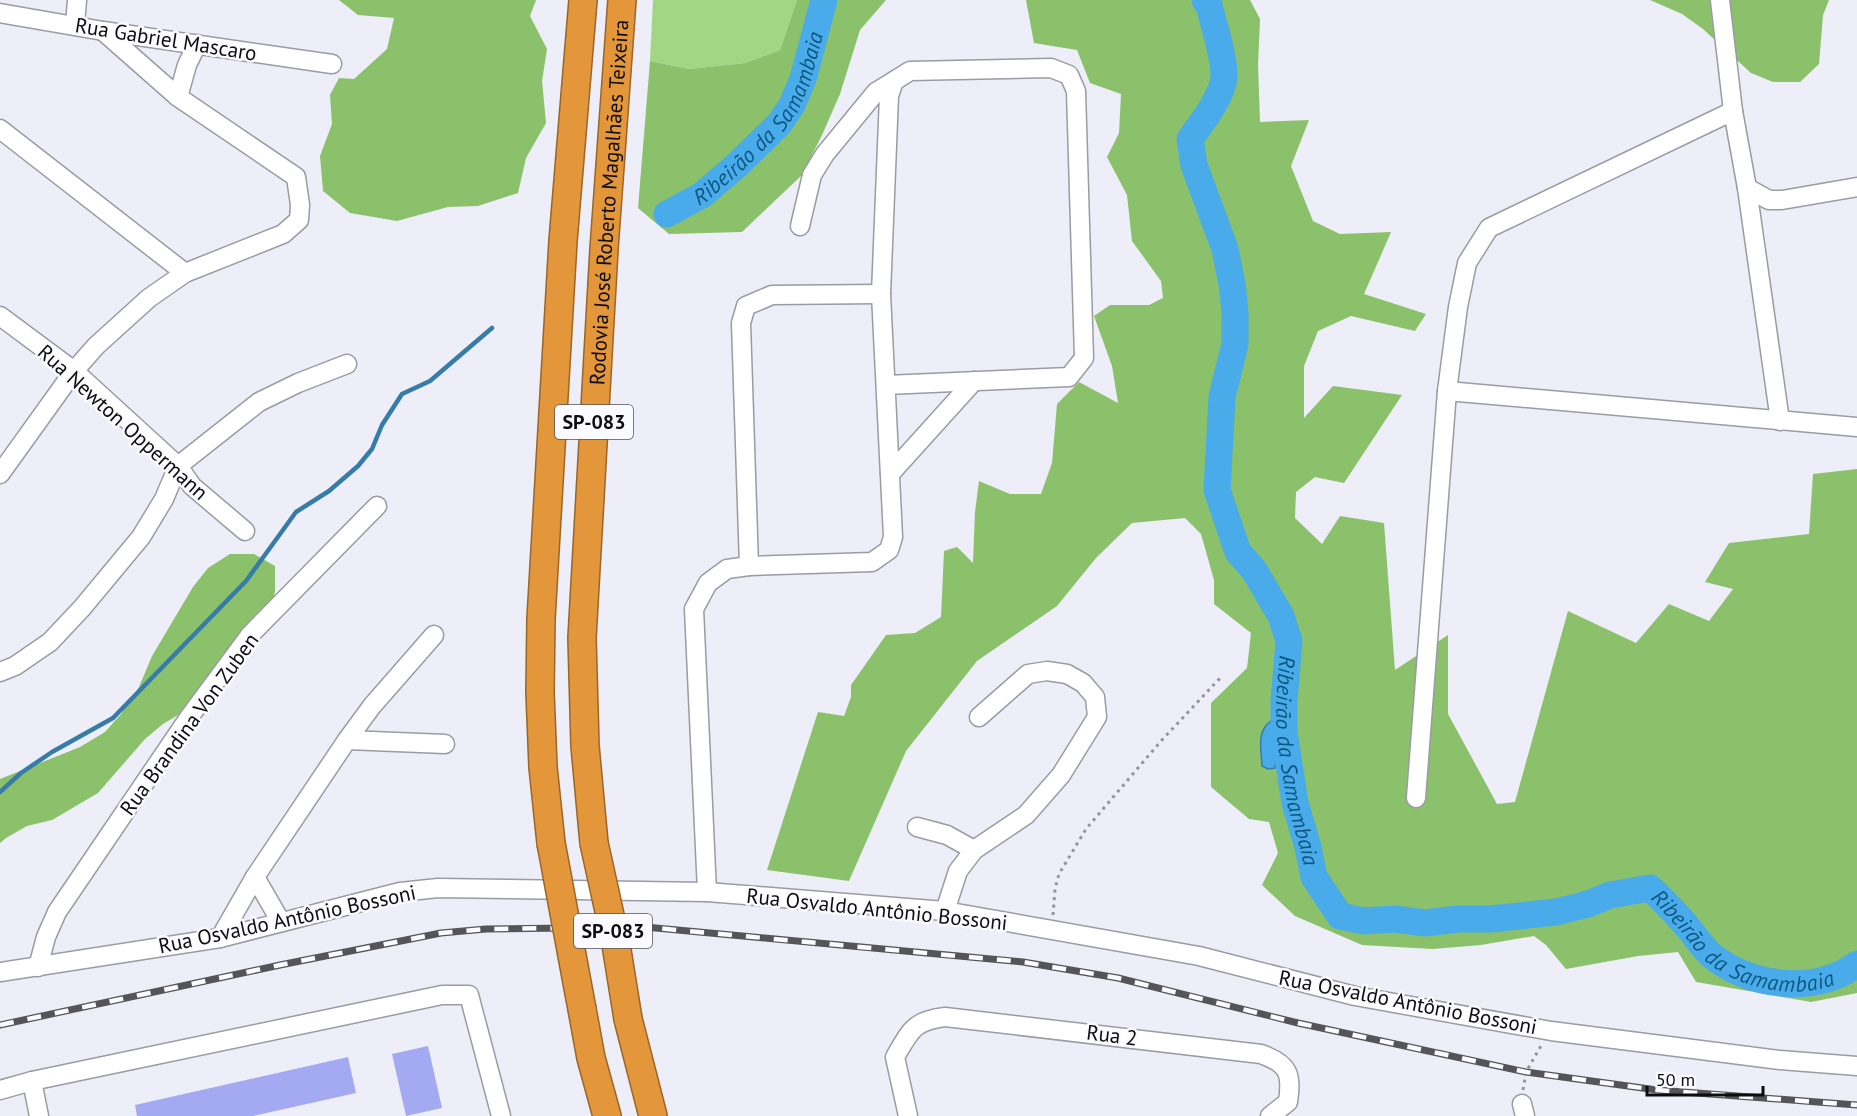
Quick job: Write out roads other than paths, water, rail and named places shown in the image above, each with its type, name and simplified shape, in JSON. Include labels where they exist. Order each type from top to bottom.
[{"type":"highway","name":"Rodovia José Roberto Magalhães Teixeira","points":[[583,0],[563,241],[541,619],[543,767],[551,843],[591,1058],[607,1116]]},
{"type":"highway","name":"Rodovia José Roberto Magalhães Teixeira","points":[[622,0],[603,261],[582,638],[585,746],[594,843],[615,938],[628,1019],[653,1116]]},
{"type":"street","points":[[75,25],[77,0]]},
{"type":"street","points":[[1720,0],[1733,111],[1747,188],[1780,421]]},
{"type":"street","name":"Rua Gabriel Mascaro","points":[[0,13],[103,31],[332,64]]},
{"type":"street","points":[[0,474],[74,371],[96,346],[149,298],[185,273],[283,234],[299,220],[300,205],[296,177],[178,97],[103,31]]},
{"type":"street","points":[[178,97],[187,65],[197,44]]},
{"type":"street","points":[[800,226],[812,175],[825,154],[876,92],[910,71],[1051,68],[1069,75],[1076,91],[1084,358],[1069,377],[886,385]]},
{"type":"street","points":[[707,892],[694,609],[708,584],[727,569],[749,566],[872,562],[889,550],[892,537],[881,294],[888,96],[894,81]]},
{"type":"street","points":[[1416,798],[1447,391],[1458,307],[1467,263],[1490,228],[1733,111]]},
{"type":"street","points":[[0,129],[185,273]]},
{"type":"street","points":[[1747,188],[1768,200],[1782,200],[1857,187]]},
{"type":"street","points":[[749,566],[741,323],[746,306],[771,295],[881,294]]},
{"type":"street","name":"Rua Newton Oppermann","points":[[0,316],[74,371],[178,466],[192,486],[245,531]]},
{"type":"street","points":[[0,672],[15,666],[50,642],[82,608],[141,537],[164,499],[178,466],[259,402],[298,383],[346,364]]},
{"type":"street","points":[[890,474],[974,381]]},
{"type":"street","points":[[1447,391],[1857,427]]},
{"type":"street","name":"Rua Brandina Von Zuben","points":[[38,967],[46,937],[57,912],[197,707],[250,635],[377,506]]},
{"type":"street","points":[[220,938],[255,877],[347,740],[372,706],[434,635]]},
{"type":"street","points":[[945,911],[958,871],[974,850],[1026,815],[1061,775],[1097,717],[1095,697],[1083,683],[1067,674],[1047,671],[1028,674],[979,717]]},
{"type":"street","points":[[347,740],[445,744]]},
{"type":"street","points":[[917,827],[946,835],[974,850]]},
{"type":"street","points":[[255,877],[281,922]]},
{"type":"street","name":"Rua Osvaldo Antônio Bossoni","points":[[0,972],[220,938],[400,892],[438,888],[707,892],[945,911],[1199,956],[1355,996],[1551,1031],[1780,1060],[1857,1066]]},
{"type":"street","points":[[0,1090],[32,1081],[442,995],[469,995],[501,1116]]},
{"type":"street","name":"Rua 2","points":[[908,1116],[895,1057],[912,1029],[918,1024],[928,1019],[945,1017],[1261,1054],[1278,1060],[1286,1069],[1290,1082],[1288,1102],[1270,1116]]},
{"type":"street","points":[[32,1081],[39,1116]]},
{"type":"water","points":[[1277,717],[1278,743],[1275,768],[1268,769],[1262,766],[1262,732]]},
{"type":"waterway","name":"Ribeirão da Samambaia","points":[[667,214],[702,195],[779,124],[792,105],[803,79],[824,0]]},
{"type":"waterway","name":"Ribeirão da Samambaia","points":[[1205,0],[1209,5],[1224,76],[1217,98],[1190,139],[1194,165],[1225,249],[1235,312],[1235,344],[1222,397],[1217,490],[1238,552],[1254,570],[1281,616],[1289,641],[1284,732],[1295,803],[1314,877],[1340,916],[1364,921],[1395,919],[1425,923],[1458,919],[1491,919],[1556,912],[1588,904],[1610,895],[1650,888],[1712,956],[1746,975],[1784,983],[1803,983],[1840,974],[1857,964]]},
{"type":"waterway","points":[[0,792],[21,773],[52,752],[113,718],[246,581],[296,512],[329,491],[358,466],[372,449],[382,425],[402,394],[430,381],[492,328]]},
{"type":"railway","points":[[0,1025],[441,933],[486,929],[645,927],[1023,962],[1118,978],[1298,1023],[1526,1072],[1657,1090],[1857,1105]]}]
